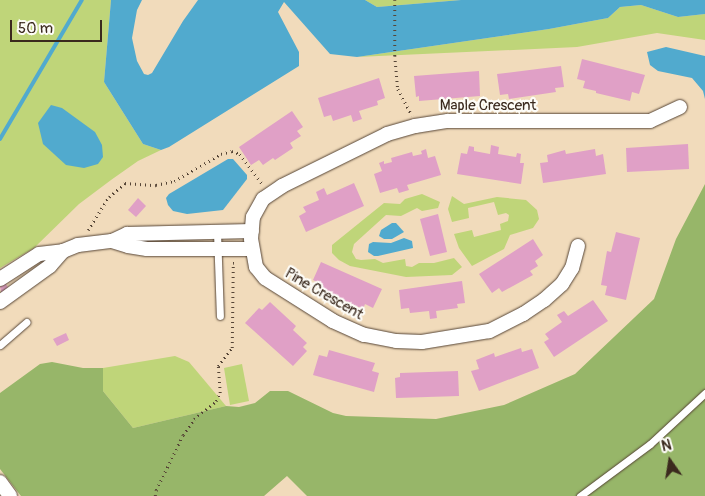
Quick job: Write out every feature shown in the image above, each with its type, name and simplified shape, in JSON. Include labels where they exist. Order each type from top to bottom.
[{"type":"street","name":"Maple Crescent","points":[[252,243],[253,217],[263,199],[359,146],[387,134],[415,126],[448,121],[600,123],[650,121],[680,107]]},
{"type":"street","points":[[0,302],[39,254],[63,251],[84,244],[112,241],[128,234],[217,232],[252,243]]},
{"type":"street","points":[[112,241],[147,249],[218,249],[252,243]]},
{"type":"street","name":"Pine Crescent","points":[[252,243],[256,267],[265,278],[333,321],[364,335],[396,341],[422,342],[489,331],[523,314],[544,300],[562,284],[572,268],[578,246]]},
{"type":"street","points":[[0,279],[22,275],[50,266],[63,251]]},
{"type":"street","points":[[0,482],[10,496]]},
{"type":"lane","points":[[217,232],[220,316]]},
{"type":"lane","points":[[0,345],[26,322]]},
{"type":"lane","points":[[580,496],[650,444],[705,393]]},
{"type":"path","points":[[395,0],[398,89],[410,107],[415,126]]},
{"type":"path","points":[[84,244],[89,227],[109,197],[125,183],[156,186],[174,181],[221,154],[232,151],[240,154],[271,194]]},
{"type":"path","points":[[155,496],[156,490],[183,435],[194,419],[216,401],[220,393],[218,366],[232,348],[233,263],[252,243]]},
{"type":"green space","points":[[0,0],[111,0],[104,82],[143,144],[161,150],[138,161],[111,180],[79,204],[34,248],[0,268]]},
{"type":"green space","points":[[365,0],[461,0],[377,7]]},
{"type":"green space","points":[[641,5],[678,17],[705,14],[705,40],[657,33],[577,47],[357,57],[549,29],[608,18],[620,7]]},
{"type":"green space","points":[[705,184],[705,496],[307,496],[287,476],[264,496],[21,496],[0,469],[0,393],[40,364],[52,362],[83,368],[103,368],[103,391],[133,428],[226,406],[239,407],[255,403],[270,391],[288,391],[333,413],[346,416],[436,419],[504,405],[575,374],[654,299],[676,239]]},
{"type":"green space","points":[[422,194],[440,202],[438,208],[422,211],[417,208],[401,216],[386,215],[354,244],[352,252],[356,259],[375,259],[383,263],[405,259],[406,266],[412,267],[419,263],[434,263],[454,258],[462,267],[452,275],[406,277],[350,266],[339,260],[332,253],[332,245],[384,203],[400,204],[405,199]]},
{"type":"green space","points":[[452,196],[464,204],[497,197],[526,200],[537,210],[539,219],[533,228],[510,235],[504,249],[472,266],[459,248],[454,234],[472,230],[474,237],[501,230],[500,224],[508,221],[509,215],[506,213],[498,215],[494,202],[468,208],[469,218],[452,222],[448,209]]},
{"type":"green space","points":[[175,356],[189,362],[226,406],[133,428],[103,391],[103,368]]},
{"type":"green space","points":[[242,364],[249,401],[230,405],[224,368]]},
{"type":"water","points":[[111,0],[142,0],[137,10],[132,38],[137,61],[144,74],[148,75],[152,73],[198,0],[365,0],[377,7],[461,0],[705,0],[705,14],[678,17],[641,5],[620,7],[608,18],[549,29],[357,57],[330,54],[284,2],[278,12],[299,52],[299,66],[169,147],[161,150],[143,144],[104,82]]},
{"type":"water","points":[[666,47],[705,56],[705,99],[703,91],[692,78],[658,71],[650,65],[647,52]]},
{"type":"water","points":[[51,105],[62,108],[95,132],[102,145],[103,157],[98,164],[84,168],[66,165],[43,144],[38,123]]},
{"type":"water","points":[[228,159],[233,159],[247,175],[247,179],[223,210],[187,214],[173,211],[168,205],[166,198],[169,194]]},
{"type":"water","points":[[392,223],[396,223],[404,232],[392,239],[384,239],[379,236],[381,230]]},
{"type":"water","points":[[404,238],[412,241],[413,248],[378,256],[368,252],[369,244],[373,242],[391,243]]},
{"type":"building","points":[[582,59],[645,75],[639,94],[632,92],[630,101],[583,88],[585,81],[577,79]]},
{"type":"building","points":[[561,66],[564,87],[555,88],[556,92],[509,99],[508,94],[500,95],[497,74]]},
{"type":"building","points":[[479,71],[480,96],[419,101],[419,96],[416,97],[414,76]]},
{"type":"building","points":[[379,78],[385,98],[377,101],[378,105],[359,111],[362,119],[353,122],[351,115],[333,121],[331,115],[324,117],[318,98]]},
{"type":"building","points":[[292,111],[303,127],[297,131],[301,136],[290,143],[293,148],[275,160],[273,158],[263,165],[259,160],[251,165],[239,147]]},
{"type":"building","points":[[688,144],[689,169],[627,172],[626,148]]},
{"type":"building","points":[[491,145],[499,147],[498,154],[516,157],[517,153],[521,154],[520,163],[524,163],[521,184],[457,174],[461,153],[467,154],[469,146],[474,147],[474,151],[490,154]]},
{"type":"building","points":[[426,149],[428,158],[435,156],[441,175],[407,185],[409,190],[399,193],[397,188],[380,193],[374,174],[382,171],[379,163],[384,161],[384,164],[392,162],[391,158],[412,152],[413,156],[422,154],[421,151]]},
{"type":"building","points":[[595,149],[596,156],[603,154],[606,174],[543,183],[540,163],[548,162],[547,155],[565,150],[566,154]]},
{"type":"building","points":[[354,183],[364,206],[306,232],[299,216],[306,212],[303,207],[319,200],[316,192],[324,188],[327,195]]},
{"type":"building","points":[[138,198],[146,206],[136,217],[128,210]]},
{"type":"building","points":[[438,214],[447,252],[430,256],[420,219]]},
{"type":"building","points":[[616,232],[640,238],[626,300],[605,295],[607,286],[601,285],[607,251],[611,252]]},
{"type":"building","points":[[533,239],[543,255],[535,261],[538,266],[530,271],[533,275],[502,292],[499,288],[492,293],[479,274]]},
{"type":"building","points":[[321,262],[382,289],[373,308],[365,304],[363,309],[320,290],[323,285],[313,280]]},
{"type":"building","points":[[462,281],[465,303],[457,304],[458,308],[436,311],[437,318],[430,319],[429,311],[410,313],[409,308],[401,309],[399,290]]},
{"type":"building","points":[[5,283],[10,290],[2,295],[0,287]]},
{"type":"building","points":[[593,300],[608,321],[554,357],[544,342],[549,339],[545,334],[562,322],[557,315],[564,311],[568,316]]},
{"type":"building","points":[[270,302],[296,326],[293,330],[307,343],[303,347],[307,351],[293,366],[245,323],[259,308],[262,310]]},
{"type":"building","points":[[66,333],[69,340],[57,346],[53,339]]},
{"type":"building","points":[[521,348],[522,352],[532,349],[539,368],[479,391],[471,371],[479,369],[476,360],[494,353],[495,357]]},
{"type":"building","points":[[329,350],[375,363],[372,371],[379,373],[374,392],[313,375],[319,355],[327,357]]},
{"type":"building","points":[[458,371],[459,396],[396,398],[395,378],[400,377],[400,373]]},
{"type":"waterway","points":[[0,139],[82,0]]}]
